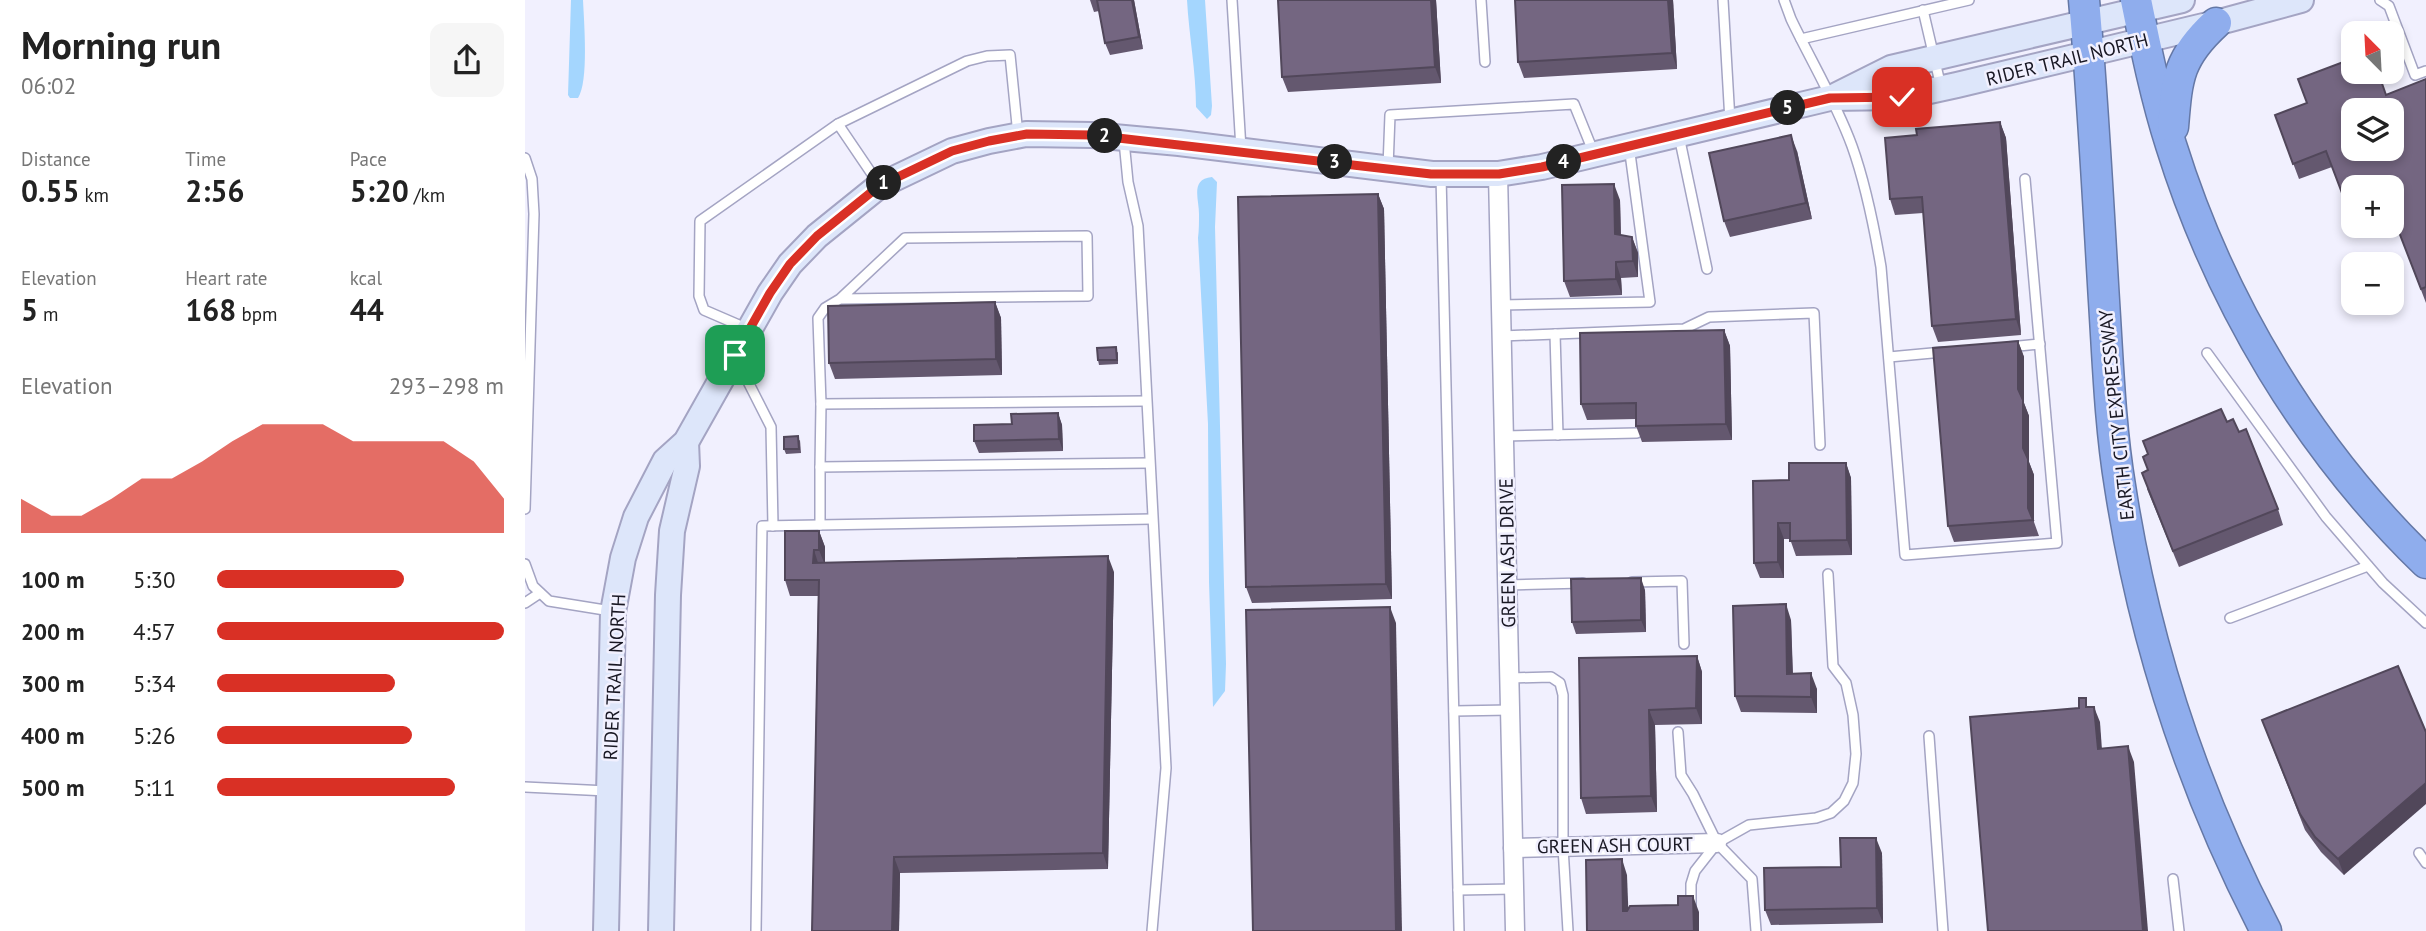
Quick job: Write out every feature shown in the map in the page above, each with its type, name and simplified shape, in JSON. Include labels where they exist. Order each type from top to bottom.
[{"type":"highway","points":[[2137,5],[2171,145],[2190,201],[2222,276],[2275,375],[2340,468],[2376,511],[2426,563]]},
{"type":"highway","name":"EARTH CITY EXPRESSWAY","points":[[2085,11],[2113,426],[2128,539],[2154,649],[2188,757],[2229,855],[2266,931]]},
{"type":"highway","points":[[2171,145],[2180,71],[2195,43],[2216,23]]},
{"type":"street","name":"RIDER TRAIL NORTH","points":[[606,931],[613,612],[623,558],[636,517],[665,461],[686,442],[770,293],[790,264],[817,236],[879,186],[952,151],[1019,135],[1092,135],[1388,169],[1441,174],[1499,174],[1595,155],[1830,98],[1891,68],[1935,58],[2085,11],[2182,0]]},
{"type":"street","name":"RIDER TRAIL NORTH","points":[[1830,98],[1902,97],[2216,23],[2301,0]]},
{"type":"street","name":"GREEN ASH DRIVE","points":[[1499,174],[1515,931]]},
{"type":"street","name":"RIDER TRAIL NORTH","points":[[661,931],[668,595],[672,531],[687,466],[686,442]]},
{"type":"street","name":"GREEN ASH COURT","points":[[1513,848],[1717,843]]},
{"type":"lane","points":[[1233,0],[1241,151]]},
{"type":"lane","points":[[1481,0],[1485,62]]},
{"type":"lane","points":[[1723,0],[1730,122]]},
{"type":"lane","points":[[1784,0],[1851,143],[1869,204],[1881,267],[1905,555],[2057,543],[2025,179]]},
{"type":"lane","points":[[1801,39],[1969,0]]},
{"type":"lane","points":[[2380,0],[2389,6],[2415,75],[2426,71]]},
{"type":"lane","points":[[1923,10],[1942,88]]},
{"type":"lane","points":[[749,330],[704,310],[699,296],[700,221],[838,124],[967,61],[987,56],[1010,55],[1019,135]]},
{"type":"lane","points":[[1388,169],[1390,116],[1574,104],[1595,155]]},
{"type":"lane","points":[[838,124],[879,186]]},
{"type":"lane","points":[[1678,134],[1707,270]]},
{"type":"lane","points":[[1124,138],[1128,182],[1138,226],[1166,768],[1152,931]]},
{"type":"lane","points":[[1501,305],[1650,302],[1629,146]]},
{"type":"lane","points":[[525,158],[532,179],[529,209],[525,509]]},
{"type":"lane","points":[[1441,174],[1459,931]]},
{"type":"lane","points":[[820,525],[821,404],[818,317],[825,308],[839,299],[905,238],[1087,236],[1088,296],[839,299]]},
{"type":"lane","points":[[1502,336],[1684,330],[1709,317],[1814,313],[1820,445]]},
{"type":"lane","points":[[1555,334],[1558,435]]},
{"type":"lane","points":[[1998,348],[2039,344]]},
{"type":"lane","points":[[1889,357],[1957,351]]},
{"type":"lane","points":[[2207,353],[2299,483],[2368,566],[2426,623]]},
{"type":"lane","points":[[735,355],[771,427],[773,526]]},
{"type":"lane","points":[[821,404],[1146,401]]},
{"type":"lane","points":[[1504,436],[1637,433]]},
{"type":"lane","points":[[820,467],[1149,463]]},
{"type":"lane","points":[[756,931],[762,526],[1152,519]]},
{"type":"lane","points":[[525,564],[533,586],[549,601],[613,612]]},
{"type":"lane","points":[[2230,618],[2368,566]]},
{"type":"lane","points":[[1691,908],[1691,884],[1695,871],[1717,843],[1749,825],[1816,818],[1831,813],[1845,801],[1853,783],[1856,754],[1853,715],[1846,683],[1833,666],[1828,574]]},
{"type":"lane","points":[[1627,582],[1682,580],[1684,644]]},
{"type":"lane","points":[[1507,585],[1587,583]]},
{"type":"lane","points":[[525,603],[540,593]]},
{"type":"lane","points":[[1510,678],[1551,677],[1560,683],[1563,695],[1563,847],[1568,931]]},
{"type":"lane","points":[[1454,710],[1510,710]]},
{"type":"lane","points":[[1678,732],[1681,775],[1717,843],[1752,879],[1756,931]]},
{"type":"lane","points":[[1929,736],[1943,931]]},
{"type":"lane","points":[[525,788],[609,792]]},
{"type":"lane","points":[[2419,853],[2426,863]]},
{"type":"lane","points":[[2173,879],[2179,931]]},
{"type":"lane","points":[[1458,891],[1514,890]]},
{"type":"water","points":[[571,0],[583,0],[585,66],[578,98],[570,98],[568,95]]},
{"type":"water","points":[[1187,0],[1205,0],[1212,106],[1211,115],[1207,119],[1196,107]]},
{"type":"water","points":[[1212,177],[1217,182],[1215,227],[1226,664],[1225,691],[1213,707],[1208,424],[1197,191],[1201,182]]},
{"type":"building","points":[[1097,0],[1132,0],[1139,37],[1105,43]]},
{"type":"building","points":[[1278,0],[1431,0],[1435,67],[1282,77]]},
{"type":"building","points":[[1515,0],[1668,0],[1672,53],[1518,62]]},
{"type":"building","points":[[2341,63],[2341,84],[2382,84],[2386,95],[2426,79],[2426,287],[2421,289],[2401,238],[2404,238],[2404,175],[2341,175],[2341,190],[2326,151],[2293,164],[2275,115],[2307,103],[2298,79]]},
{"type":"building","points":[[2000,122],[2016,319],[1932,326],[1922,197],[1890,199],[1885,138],[1917,135],[1916,129]]},
{"type":"building","points":[[1791,135],[1806,203],[1724,221],[1709,153]]},
{"type":"building","points":[[1614,184],[1615,234],[1632,237],[1633,261],[1616,262],[1616,279],[1564,281],[1562,185]]},
{"type":"building","points":[[1378,194],[1386,584],[1246,587],[1238,197]]},
{"type":"building","points":[[995,302],[996,359],[829,363],[828,306]]},
{"type":"building","points":[[1724,330],[1726,424],[1636,426],[1636,403],[1581,404],[1580,333]]},
{"type":"building","points":[[2018,341],[2018,389],[2023,400],[2023,448],[2028,459],[2028,508],[2033,520],[1948,526],[1933,348]]},
{"type":"building","points":[[1116,347],[1117,360],[1098,360],[1097,348]]},
{"type":"building","points":[[2221,409],[2227,422],[2233,419],[2239,432],[2246,429],[2278,509],[2173,551],[2142,473],[2148,470],[2143,457],[2148,454],[2143,441]]},
{"type":"building","points":[[1058,413],[1059,439],[974,441],[974,425],[1012,424],[1011,414]]},
{"type":"building","points":[[798,436],[799,449],[784,449],[784,437]]},
{"type":"building","points":[[1789,463],[1846,463],[1847,540],[1790,541],[1790,523],[1778,523],[1778,562],[1754,563],[1753,481],[1789,480]]},
{"type":"building","points":[[785,531],[819,531],[819,550],[814,550],[813,563],[1108,556],[1103,853],[894,857],[892,931],[812,931],[819,580],[785,580]]},
{"type":"building","points":[[1641,578],[1641,620],[1572,622],[1571,579]]},
{"type":"building","points":[[1786,604],[1787,674],[1811,673],[1811,697],[1735,696],[1733,606]]},
{"type":"building","points":[[1390,607],[1396,931],[1253,931],[1246,610]]},
{"type":"building","points":[[1697,656],[1696,708],[1649,710],[1651,796],[1581,798],[1579,658]]},
{"type":"building","points":[[2398,666],[2426,732],[2426,783],[2338,859],[2315,837],[2300,814],[2262,720]]},
{"type":"building","points":[[2079,698],[2086,698],[2086,707],[2094,707],[2098,749],[2128,746],[2143,931],[1988,931],[1970,717],[2079,708]]},
{"type":"building","points":[[1840,838],[1876,838],[1877,908],[1765,910],[1764,868],[1841,867]]},
{"type":"building","points":[[1622,859],[1623,911],[1627,911],[1630,906],[1678,905],[1678,896],[1693,896],[1694,931],[1587,931],[1586,860]]},
{"type":"route","points":[[735,355],[770,293],[790,264],[817,236],[879,186],[952,151],[989,141],[1027,134],[1092,135],[1431,174],[1499,174],[1542,167],[1830,98],[1902,97]]}]
